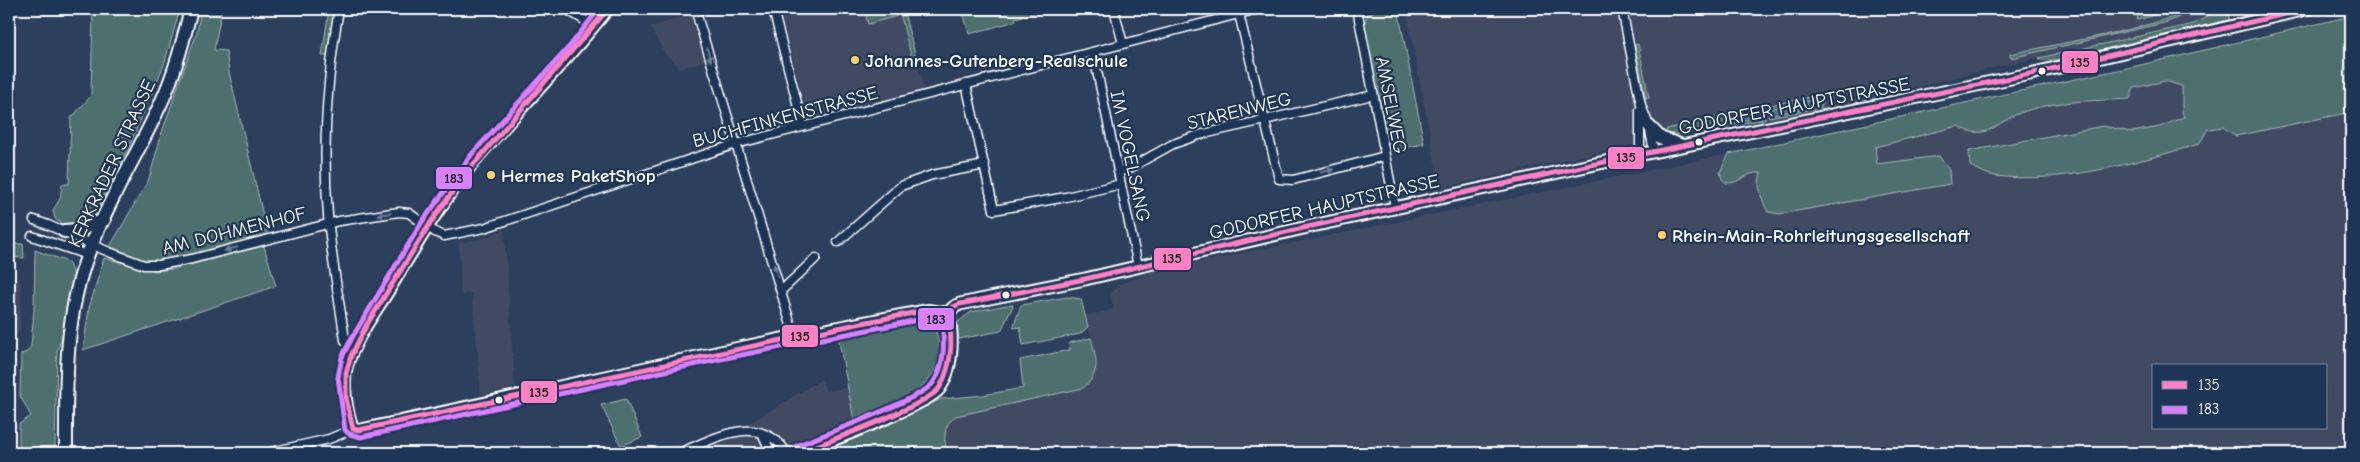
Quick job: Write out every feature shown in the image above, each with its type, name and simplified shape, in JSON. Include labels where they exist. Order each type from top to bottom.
[{"type":"main road","name":"KERKRADER STRASSE","points":[[66,453],[66,364],[73,313],[90,249],[161,103],[180,50],[191,9]]},
{"type":"main road","name":"GODORFER HAUPTSTRASSE","points":[[950,313],[953,307],[960,304],[1640,154],[2030,74],[2306,9]]},
{"type":"main road","points":[[1650,126],[1661,138],[1682,145]]},
{"type":"main road","points":[[64,231],[79,230],[104,220]]},
{"type":"main road","points":[[799,453],[903,410],[929,397],[939,389],[950,362],[952,344],[950,313]]},
{"type":"street","points":[[339,9],[329,63],[326,106],[328,224],[345,340],[353,350]]},
{"type":"street","points":[[566,9],[594,26]]},
{"type":"street","points":[[353,429],[348,407],[346,368],[353,350],[428,226],[478,158],[575,52],[608,9]]},
{"type":"street","points":[[695,9],[782,290],[794,335]]},
{"type":"street","points":[[773,9],[803,126]]},
{"type":"street","points":[[1114,9],[1123,44]]},
{"type":"street","name":"BUCHFINKENSTRASSE","points":[[328,224],[406,212],[444,236],[484,228],[736,144],[1123,44],[1226,13],[1239,14],[1258,9]]},
{"type":"street","name":"AMSELWEG","points":[[1357,9],[1395,208]]},
{"type":"street","points":[[1622,9],[1641,106],[1640,154]]},
{"type":"street","points":[[1239,14],[1279,179],[1293,180],[1386,156]]},
{"type":"street","name":"IM VOGELSANG","points":[[1093,52],[1138,266]]},
{"type":"street","points":[[966,84],[994,210],[1066,197],[1121,184]]},
{"type":"street","name":"STARENWEG","points":[[1118,172],[1127,170],[1165,148],[1184,140],[1373,95]]},
{"type":"street","points":[[1641,106],[1650,126],[1654,152]]},
{"type":"street","points":[[838,242],[901,186],[932,175],[984,165]]},
{"type":"street","points":[[34,220],[64,231],[90,249]]},
{"type":"street","name":"AM DOHMENHOF","points":[[90,249],[109,252],[144,265],[159,265],[184,261],[328,224]]},
{"type":"street","points":[[32,236],[90,249]]},
{"type":"street","points":[[782,290],[816,258]]},
{"type":"street","points":[[266,453],[329,439],[353,429],[358,430],[443,413],[794,335],[928,310],[950,313]]},
{"type":"street","points":[[679,453],[729,432],[750,430],[776,441],[787,453]]},
{"type":"street","points":[[763,434],[771,453]]},
{"type":"shaded area","name":"Johannes-Gutenberg-Realschule","points":[[780,9],[905,9],[924,89],[808,118]]},
{"type":"shaded area","points":[[1406,9],[2215,9],[2194,23],[1983,70],[1827,110],[1668,137],[1440,188]]},
{"type":"shaded area","points":[[690,15],[705,61],[680,68],[665,54],[650,27]]},
{"type":"shaded area","points":[[2351,36],[2351,453],[851,453],[924,411],[1075,379],[1096,358],[1086,316],[1113,309],[1111,294],[1118,285],[1156,271],[1729,154]]},
{"type":"shaded area","points":[[1817,99],[1819,104],[1817,106],[1771,113],[1773,108]]},
{"type":"shaded area","points":[[1759,112],[1761,115],[1759,117],[1733,122],[1730,120],[1732,117]]},
{"type":"shaded area","points":[[504,230],[515,387],[481,395],[472,293],[461,295],[459,243],[480,239]]},
{"type":"shaded area","points":[[9,275],[18,278],[21,284],[20,331],[12,339],[9,339]]},
{"type":"shaded area","points":[[822,379],[826,391],[848,387],[854,420],[780,453],[686,453],[755,420]]},
{"type":"green space","points":[[93,9],[180,9],[164,65],[128,149],[93,218],[86,224],[64,225],[55,219],[53,210],[60,199],[62,184],[69,184],[71,118],[91,96]]},
{"type":"green space","points":[[201,9],[222,9],[214,50],[226,51],[229,72],[268,236],[181,260],[153,262],[130,258],[108,250],[149,179],[162,132],[197,32]]},
{"type":"green space","points":[[329,9],[335,9],[327,56],[322,56]]},
{"type":"green space","points":[[864,9],[895,9],[897,16],[868,24]]},
{"type":"green space","points":[[899,9],[903,9],[917,62],[913,63]]},
{"type":"green space","points":[[962,9],[1038,9],[1039,12],[1015,18],[1016,21],[969,34]]},
{"type":"green space","points":[[1382,9],[1398,9],[1424,144],[1392,150],[1387,145],[1364,27],[1367,14]]},
{"type":"green space","points":[[2130,9],[2141,9],[2149,14],[2152,9],[2159,14],[2137,20],[2138,15]]},
{"type":"green space","points":[[2197,9],[2168,22],[2011,58],[2010,54],[2128,29],[2175,17]]},
{"type":"green space","points":[[2220,9],[2229,11],[2229,20],[2062,60],[2040,60],[2039,58],[2194,24]]},
{"type":"green space","points":[[2351,16],[2351,112],[2236,136],[2223,127],[2208,129],[2199,144],[2124,165],[2072,174],[2020,178],[1995,176],[1970,166],[1969,151],[2103,126],[2132,132],[2160,127],[2184,117],[2182,111],[2182,86],[2165,81],[2134,88],[2130,99],[2074,102],[2046,106],[2020,113],[1984,132],[1968,131],[1958,126],[1875,147],[1877,164],[1939,156],[1949,170],[1950,184],[1780,214],[1768,212],[1766,208],[1759,188],[1761,173],[1751,174],[1736,182],[1726,183],[1722,179],[1720,172],[1729,154],[2136,66]]},
{"type":"green space","points":[[1638,44],[1649,98],[1646,99],[1635,45]]},
{"type":"green space","points":[[1825,94],[1821,108],[1769,117],[1766,106]]},
{"type":"green space","points":[[1763,107],[1765,119],[1679,135],[1665,133],[1667,129]]},
{"type":"green space","points":[[9,244],[23,244],[24,258],[9,257]]},
{"type":"green space","points":[[264,246],[276,286],[83,350],[89,308],[104,258],[156,271],[172,269]]},
{"type":"green space","points":[[35,250],[68,262],[74,275],[61,340],[57,351],[55,450],[19,453],[19,424],[31,416],[20,396],[21,354],[27,352],[31,346]]},
{"type":"green space","points":[[1067,297],[1081,299],[1088,327],[1080,334],[1023,345],[1020,327],[1013,328],[1021,305]]},
{"type":"green space","points":[[1012,304],[1013,306],[1001,331],[959,339],[957,335],[958,322],[971,312]]},
{"type":"green space","points":[[920,320],[933,325],[939,345],[938,362],[931,376],[920,388],[905,398],[854,420],[838,336]]},
{"type":"green space","points":[[1091,338],[1096,365],[1093,376],[1083,388],[956,416],[946,428],[947,453],[816,453],[942,399],[983,395],[1023,388],[1020,360],[1070,350],[1069,343]]},
{"type":"green space","points":[[626,399],[642,437],[621,446],[601,405]]},
{"type":"transit line","name":"183","points":[[599,9],[569,47],[472,154],[422,222],[353,336],[342,357],[338,377],[345,430],[349,434],[361,437],[716,360],[928,318],[942,320],[942,360],[937,376],[933,383],[925,390],[891,407],[796,446]]},
{"type":"transit line","name":"135","points":[[353,429],[346,398],[346,373],[351,356],[366,326],[431,222],[466,173],[608,9]]},
{"type":"transit line","name":"135","points":[[949,313],[953,307],[960,304],[1085,279],[1312,226],[1609,161],[2030,74],[2306,9]]},
{"type":"transit line","name":"135","points":[[353,429],[359,430],[928,310],[949,313]]},
{"type":"transit line","name":"135","points":[[799,453],[897,413],[932,395],[940,387],[949,360],[951,342],[949,313]]},
{"type":"place","name":"Johannes-Gutenberg-Realschule","points":[[855,60]]},
{"type":"place","name":"Hermes PaketShop","points":[[491,175]]},
{"type":"place","name":"Rhein-Main-Rohrleitungsgesellschaft","points":[[1662,235]]}]
